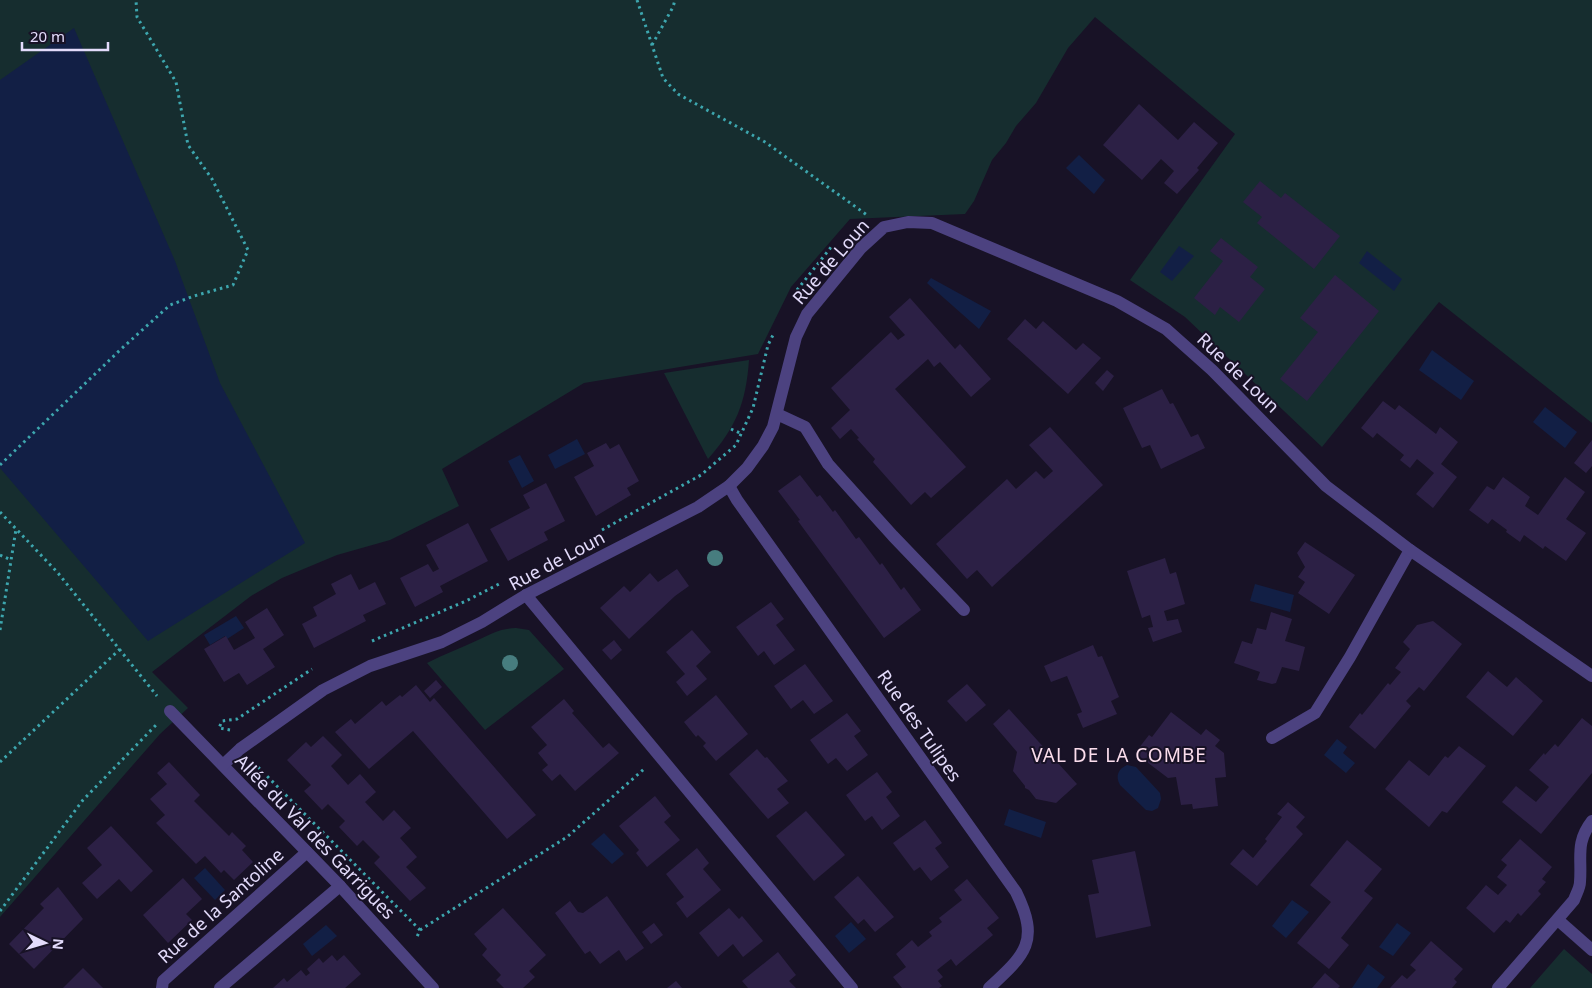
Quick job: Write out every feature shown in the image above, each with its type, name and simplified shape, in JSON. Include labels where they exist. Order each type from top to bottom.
[{"type":"street","name":"Rue de Loun","points":[[222,765],[240,749],[323,690],[370,666],[442,642],[482,622],[526,595],[698,507],[729,486],[747,468],[763,446],[773,427],[796,337],[807,314],[861,248],[884,227],[908,222],[932,223],[1117,301],[1166,329],[1212,370],[1326,486],[1410,550],[1592,676]]},
{"type":"street","points":[[777,414],[805,427],[828,464],[893,536],[964,610]]},
{"type":"street","name":"Rue des Tulipes","points":[[729,486],[737,500],[1020,898],[1026,911],[1029,931],[1025,950],[989,988]]},
{"type":"street","points":[[1272,738],[1315,713],[1350,657],[1410,550]]},
{"type":"street","points":[[526,595],[852,988]]},
{"type":"street","name":"Allée du Val des Garrigues","points":[[170,711],[340,886],[433,988]]},
{"type":"street","points":[[1498,988],[1574,900],[1580,884],[1580,844],[1587,827],[1592,821]]},
{"type":"street","name":"Rue de la Santoline","points":[[162,988],[163,981],[307,852]]},
{"type":"street","points":[[220,988],[340,886]]},
{"type":"street","points":[[1558,920],[1592,950]]},
{"type":"path","points":[[0,465],[120,350],[170,306],[194,296],[233,285],[248,250],[212,180],[188,145],[176,82],[137,17],[136,0]]},
{"type":"path","points":[[637,0],[663,78],[678,94],[765,142],[873,219]]},
{"type":"path","points":[[652,45],[673,7],[674,0]]},
{"type":"path","points":[[795,294],[799,285],[836,242]]},
{"type":"path","points":[[600,531],[701,474],[736,445],[754,408],[768,346],[777,328]]},
{"type":"path","points":[[0,512],[58,573],[170,711],[82,800],[0,911]]},
{"type":"path","points":[[0,630],[16,529]]},
{"type":"path","points":[[0,555],[11,560]]},
{"type":"path","points":[[368,643],[466,601],[508,580]]},
{"type":"path","points":[[0,762],[120,649]]},
{"type":"path","points":[[237,730],[220,728],[222,721],[237,719],[318,667]]},
{"type":"path","points":[[407,959],[420,930],[567,837],[659,755]]},
{"type":"path","points":[[258,767],[420,930]]},
{"type":"green space","points":[[0,0],[1592,0],[1592,423],[1439,302],[1322,447],[1185,317],[1130,280],[1235,134],[1095,17],[1068,48],[1036,103],[1016,126],[1006,143],[992,160],[974,201],[965,214],[850,219],[791,287],[758,354],[584,383],[442,469],[459,506],[390,540],[337,555],[282,578],[251,596],[152,672],[188,708],[160,734],[0,917]]},
{"type":"green space","points":[[749,360],[748,375],[738,414],[726,436],[708,459],[664,373]]},
{"type":"green space","points":[[516,628],[529,630],[564,669],[485,730],[427,663],[496,632]]},
{"type":"green space","points":[[1564,949],[1592,974],[1592,988],[1530,988]]},
{"type":"water","points":[[74,28],[175,261],[220,383],[305,543],[148,641],[0,468],[0,80]]},
{"type":"water","points":[[1079,155],[1105,180],[1094,194],[1066,168]]},
{"type":"water","points":[[1179,246],[1194,256],[1172,281],[1160,272]]},
{"type":"water","points":[[1367,251],[1402,279],[1394,291],[1359,263]]},
{"type":"water","points":[[931,278],[991,311],[979,329],[927,283]]},
{"type":"water","points":[[1432,350],[1474,381],[1461,400],[1419,370]]},
{"type":"water","points":[[1545,407],[1577,432],[1565,448],[1533,422]]},
{"type":"water","points":[[577,439],[585,454],[555,469],[548,455]]},
{"type":"water","points":[[520,455],[534,481],[522,488],[508,461]]},
{"type":"water","points":[[1255,584],[1294,595],[1290,612],[1250,601]]},
{"type":"water","points":[[236,616],[244,628],[227,639],[225,636],[210,645],[204,635]]},
{"type":"water","points":[[1337,739],[1347,747],[1343,753],[1355,763],[1346,773],[1324,755]]},
{"type":"water","points":[[1127,765],[1136,767],[1160,793],[1161,799],[1158,808],[1152,811],[1146,810],[1120,785],[1118,773]]},
{"type":"water","points":[[1009,809],[1046,822],[1041,838],[1004,825]]},
{"type":"water","points":[[604,833],[624,854],[612,864],[591,844]]},
{"type":"water","points":[[205,868],[225,890],[215,900],[194,878]]},
{"type":"water","points":[[1292,900],[1309,912],[1286,938],[1272,926]]},
{"type":"water","points":[[851,922],[866,939],[849,953],[835,936]]},
{"type":"water","points":[[1397,923],[1411,933],[1393,956],[1379,947]]},
{"type":"water","points":[[326,925],[337,936],[312,956],[303,944]]},
{"type":"water","points":[[1368,964],[1385,977],[1377,988],[1352,988]]},
{"type":"building","points":[[1139,104],[1178,140],[1194,122],[1218,143],[1197,168],[1199,170],[1177,194],[1164,183],[1174,171],[1161,159],[1142,180],[1103,145]]},
{"type":"building","points":[[1260,181],[1281,198],[1285,193],[1340,236],[1314,269],[1257,223],[1262,217],[1243,202]]},
{"type":"building","points":[[1221,238],[1258,267],[1250,277],[1265,289],[1239,322],[1220,307],[1215,315],[1194,298],[1223,261],[1210,251]]},
{"type":"building","points":[[1335,275],[1379,311],[1307,401],[1280,379],[1318,332],[1300,318]]},
{"type":"building","points":[[910,298],[955,349],[960,344],[991,379],[971,397],[940,362],[934,367],[928,359],[895,389],[966,467],[931,498],[925,492],[911,505],[873,462],[875,459],[857,439],[859,438],[851,429],[840,439],[831,428],[850,410],[831,388],[891,332],[898,340],[905,335],[889,317]]},
{"type":"building","points":[[1025,319],[1036,329],[1043,321],[1076,350],[1083,343],[1101,358],[1068,394],[1007,339]]},
{"type":"building","points":[[1107,370],[1114,376],[1103,391],[1095,383]]},
{"type":"building","points":[[1162,389],[1170,404],[1173,403],[1191,437],[1198,434],[1205,448],[1161,469],[1150,445],[1142,448],[1123,408]]},
{"type":"building","points":[[1383,401],[1395,410],[1399,405],[1436,434],[1440,427],[1458,442],[1441,464],[1457,477],[1433,508],[1416,494],[1434,473],[1417,459],[1410,468],[1400,460],[1404,455],[1377,433],[1373,438],[1361,428]]},
{"type":"building","points":[[1050,427],[1103,485],[992,587],[977,570],[967,579],[936,544],[1007,479],[1016,489],[1036,471],[1044,479],[1053,471],[1029,445]]},
{"type":"building","points":[[1592,440],[1592,466],[1586,473],[1574,463]]},
{"type":"building","points":[[606,443],[610,449],[619,444],[639,481],[627,488],[631,495],[596,516],[574,477],[594,466],[587,453]]},
{"type":"building","points":[[800,475],[817,497],[820,495],[833,512],[835,510],[856,539],[859,537],[880,565],[882,563],[901,590],[904,587],[921,610],[884,638],[778,491]]},
{"type":"building","points":[[1503,477],[1530,497],[1525,506],[1538,515],[1565,477],[1585,492],[1566,519],[1586,533],[1566,561],[1545,546],[1543,549],[1524,535],[1520,542],[1492,519],[1488,524],[1469,510],[1487,486],[1494,490]]},
{"type":"building","points":[[546,483],[565,521],[544,532],[548,540],[508,561],[490,529],[530,508],[523,495]]},
{"type":"building","points":[[468,523],[488,561],[440,586],[443,592],[415,607],[400,578],[428,564],[433,572],[439,569],[426,545]]},
{"type":"building","points":[[1305,542],[1355,575],[1329,614],[1298,593],[1305,582],[1298,577],[1305,567],[1297,553]]},
{"type":"building","points":[[1165,558],[1170,574],[1176,572],[1185,604],[1164,611],[1167,621],[1178,619],[1182,632],[1153,642],[1148,628],[1153,627],[1150,615],[1142,618],[1127,571]]},
{"type":"building","points":[[677,569],[689,586],[675,596],[629,639],[600,608],[624,586],[630,592],[650,573],[658,582]]},
{"type":"building","points":[[351,574],[359,590],[375,582],[386,604],[363,615],[366,621],[314,648],[302,624],[317,616],[313,607],[336,594],[331,584]]},
{"type":"building","points":[[771,602],[784,619],[776,625],[795,650],[774,665],[764,651],[758,656],[736,627]]},
{"type":"building","points":[[267,608],[284,635],[263,649],[275,667],[247,685],[239,673],[224,682],[204,649],[226,636],[234,650],[255,638],[245,622]]},
{"type":"building","points":[[1271,612],[1292,619],[1285,641],[1305,647],[1299,671],[1282,667],[1276,683],[1272,684],[1257,680],[1260,672],[1234,663],[1242,641],[1252,644],[1257,628],[1266,630]]},
{"type":"building","points":[[1433,621],[1462,644],[1424,691],[1419,687],[1406,701],[1411,706],[1375,749],[1349,727],[1360,713],[1362,715],[1388,683],[1390,685],[1401,672],[1395,668],[1410,649],[1403,642],[1417,625]]},
{"type":"building","points":[[692,630],[711,652],[696,666],[707,679],[687,696],[676,682],[685,674],[666,652]]},
{"type":"building","points":[[614,640],[622,650],[611,660],[602,650]]},
{"type":"building","points":[[1093,645],[1098,657],[1102,656],[1119,697],[1111,701],[1117,714],[1083,728],[1077,714],[1082,712],[1067,676],[1051,682],[1044,666]]},
{"type":"building","points":[[805,664],[833,701],[814,714],[803,700],[791,709],[774,686]]},
{"type":"building","points":[[1488,671],[1507,687],[1516,677],[1543,701],[1513,736],[1466,697]]},
{"type":"building","points":[[436,680],[442,687],[430,698],[424,691]]},
{"type":"building","points":[[967,684],[986,705],[966,722],[947,701]]},
{"type":"building","points":[[416,685],[430,702],[434,698],[536,815],[507,839],[413,731],[369,769],[335,732],[351,719],[355,724],[382,701],[386,706],[400,695],[402,697]]},
{"type":"building","points":[[716,695],[748,734],[716,761],[703,746],[706,743],[698,735],[696,737],[684,722]]},
{"type":"building","points":[[564,699],[574,711],[572,713],[603,748],[609,743],[619,753],[575,791],[560,774],[552,781],[542,770],[548,765],[538,753],[547,745],[531,727]]},
{"type":"building","points":[[1009,709],[1077,784],[1056,803],[1036,799],[1025,788],[1013,771],[1017,752],[993,724]]},
{"type":"building","points":[[1171,712],[1201,735],[1206,729],[1220,740],[1215,746],[1224,753],[1226,777],[1215,778],[1218,806],[1193,809],[1192,804],[1181,805],[1176,777],[1168,778],[1135,753],[1149,735],[1152,737]]},
{"type":"building","points":[[847,713],[861,731],[854,736],[868,755],[847,771],[836,758],[828,764],[810,740]]},
{"type":"building","points":[[1582,718],[1592,726],[1592,773],[1541,834],[1502,802],[1516,786],[1536,802],[1549,787],[1529,770],[1555,744],[1558,747]]},
{"type":"building","points":[[323,736],[342,755],[331,766],[348,785],[360,774],[376,792],[365,802],[383,821],[394,810],[411,828],[400,838],[417,857],[406,867],[426,888],[410,901],[374,863],[380,857],[363,840],[357,846],[339,827],[345,821],[328,804],[322,810],[304,791],[311,785],[287,760],[306,742],[311,747]]},
{"type":"building","points":[[1459,746],[1486,766],[1447,813],[1442,811],[1429,827],[1385,789],[1409,760],[1429,776],[1445,756],[1448,758]]},
{"type":"building","points":[[757,749],[765,758],[767,757],[788,781],[777,789],[789,803],[768,819],[729,774]]},
{"type":"building","points":[[169,762],[200,795],[194,801],[229,836],[232,832],[246,846],[242,850],[253,862],[234,880],[224,870],[221,873],[205,856],[196,864],[156,823],[165,815],[150,799],[167,784],[157,773]]},
{"type":"building","points":[[877,772],[892,792],[886,797],[900,816],[882,830],[872,816],[865,821],[846,795]]},
{"type":"building","points":[[655,796],[671,816],[664,822],[680,840],[647,867],[636,853],[639,850],[619,826]]},
{"type":"building","points":[[1288,802],[1305,817],[1296,827],[1303,834],[1257,886],[1230,864],[1243,849],[1253,858],[1267,841],[1265,839],[1282,817],[1277,814]]},
{"type":"building","points":[[806,811],[845,855],[814,881],[776,836]]},
{"type":"building","points":[[925,820],[942,843],[935,848],[949,867],[931,881],[920,867],[914,871],[893,843]]},
{"type":"building","points":[[111,826],[153,871],[131,892],[119,879],[97,899],[82,883],[102,865],[87,848]]},
{"type":"building","points":[[1520,839],[1552,867],[1542,879],[1546,882],[1538,891],[1541,894],[1521,916],[1518,913],[1510,923],[1506,920],[1494,933],[1466,908],[1486,885],[1498,895],[1507,885],[1497,877],[1507,865],[1501,860]]},
{"type":"building","points":[[1347,840],[1382,869],[1364,891],[1373,898],[1341,938],[1349,945],[1329,969],[1297,943],[1331,902],[1310,885]]},
{"type":"building","points":[[697,848],[709,863],[703,869],[721,890],[687,918],[676,903],[684,897],[666,874]]},
{"type":"building","points":[[1135,851],[1151,926],[1096,938],[1088,895],[1099,893],[1092,860]]},
{"type":"building","points":[[858,876],[894,917],[875,932],[864,919],[858,924],[834,897]]},
{"type":"building","points":[[183,878],[202,899],[186,914],[192,920],[168,943],[143,915]]},
{"type":"building","points":[[967,879],[999,918],[987,928],[993,935],[956,966],[951,959],[937,970],[943,977],[938,981],[942,986],[939,988],[902,988],[893,977],[906,967],[896,954],[912,940],[918,947],[932,936],[929,932],[942,922],[939,918],[962,900],[954,890]]},
{"type":"building","points":[[58,887],[83,919],[34,969],[9,944],[44,908],[40,904]]},
{"type":"building","points":[[607,896],[644,948],[626,961],[619,950],[600,964],[590,951],[585,954],[555,913],[570,901],[578,912],[583,913]]},
{"type":"building","points":[[503,908],[546,955],[529,971],[535,977],[523,988],[504,988],[496,980],[501,975],[482,955],[487,949],[474,934]]},
{"type":"building","points":[[729,908],[739,919],[742,916],[763,941],[743,957],[733,944],[718,957],[699,933]]},
{"type":"building","points":[[654,923],[663,935],[651,944],[642,932]]},
{"type":"building","points":[[1431,941],[1463,969],[1454,979],[1457,982],[1452,988],[1390,988],[1402,975],[1407,979],[1416,970],[1410,965]]},
{"type":"building","points":[[778,952],[796,975],[789,981],[796,988],[748,988],[742,981]]},
{"type":"building","points":[[332,955],[337,961],[344,955],[361,974],[345,988],[273,988],[284,978],[287,982],[301,970],[306,976],[310,973],[307,969],[319,958],[323,963]]},
{"type":"building","points":[[83,968],[103,988],[63,988]]},
{"type":"building","points":[[1325,973],[1340,986],[1338,988],[1312,988]]},
{"type":"building","points":[[676,981],[682,988],[667,988]]},
{"type":"district","name":"VAL DE LA COMBE","points":[[1119,755]]}]
